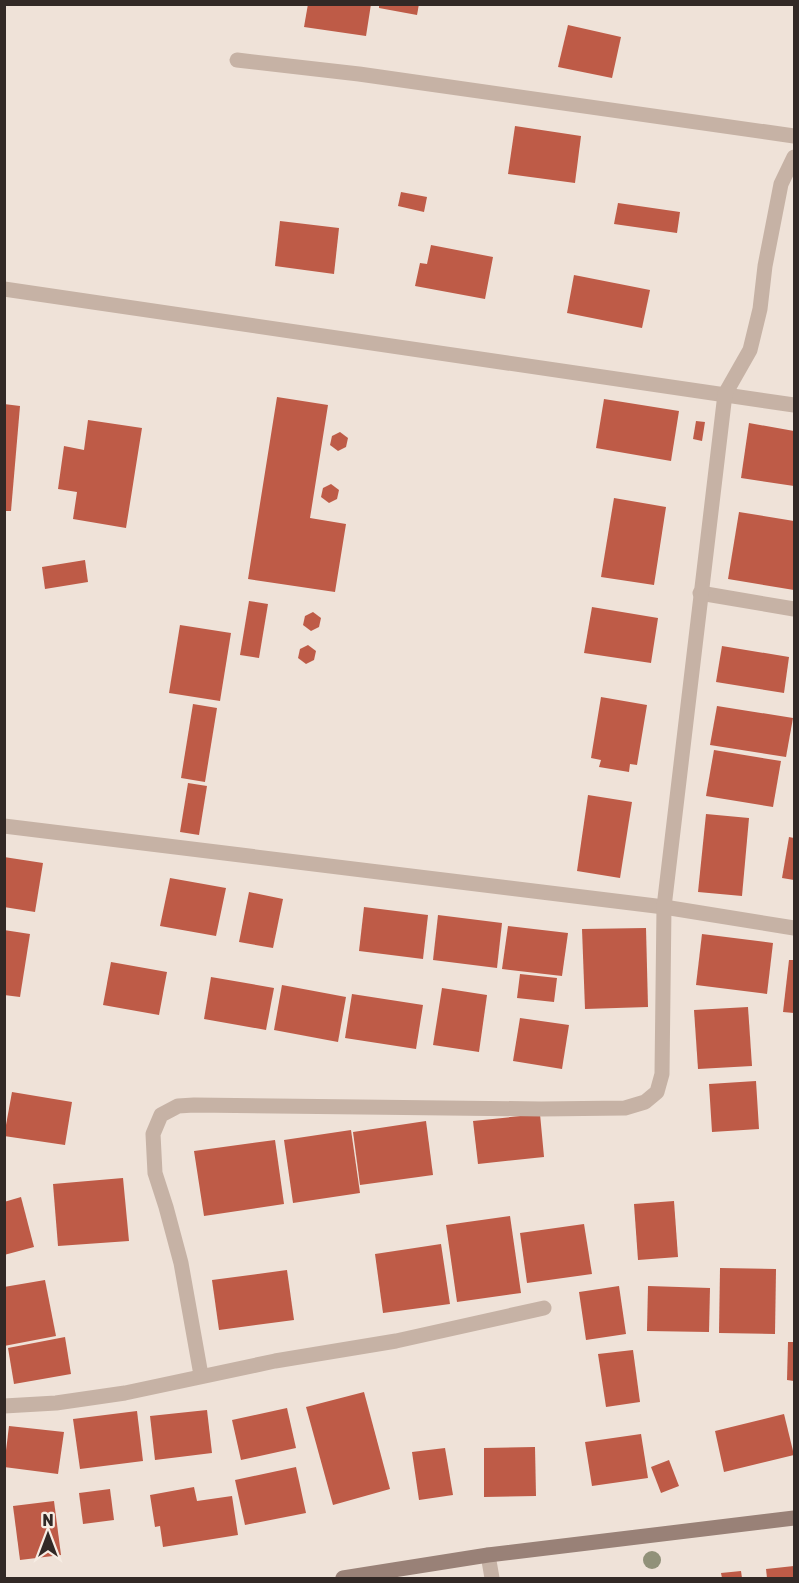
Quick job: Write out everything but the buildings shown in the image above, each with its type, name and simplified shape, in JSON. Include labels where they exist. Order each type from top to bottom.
[{"type":"main road","points":[[343,1578],[488,1555],[795,1518]]},
{"type":"street","points":[[237,60],[358,74],[795,136]]},
{"type":"street","points":[[201,1375],[181,1263],[155,1173],[153,1134],[160,1115],[177,1106],[194,1105],[625,1108],[645,1102],[657,1092],[662,1074],[664,907],[725,394],[750,350],[760,309],[765,266],[781,184],[795,157]]},
{"type":"street","points":[[4,289],[795,405]]},
{"type":"street","points":[[700,593],[795,609]]},
{"type":"street","points":[[4,826],[664,907],[795,927]]},
{"type":"street","points":[[4,1406],[56,1403],[125,1393],[201,1375],[396,1341],[544,1308]]},
{"type":"street","points":[[488,1555],[492,1578]]}]
